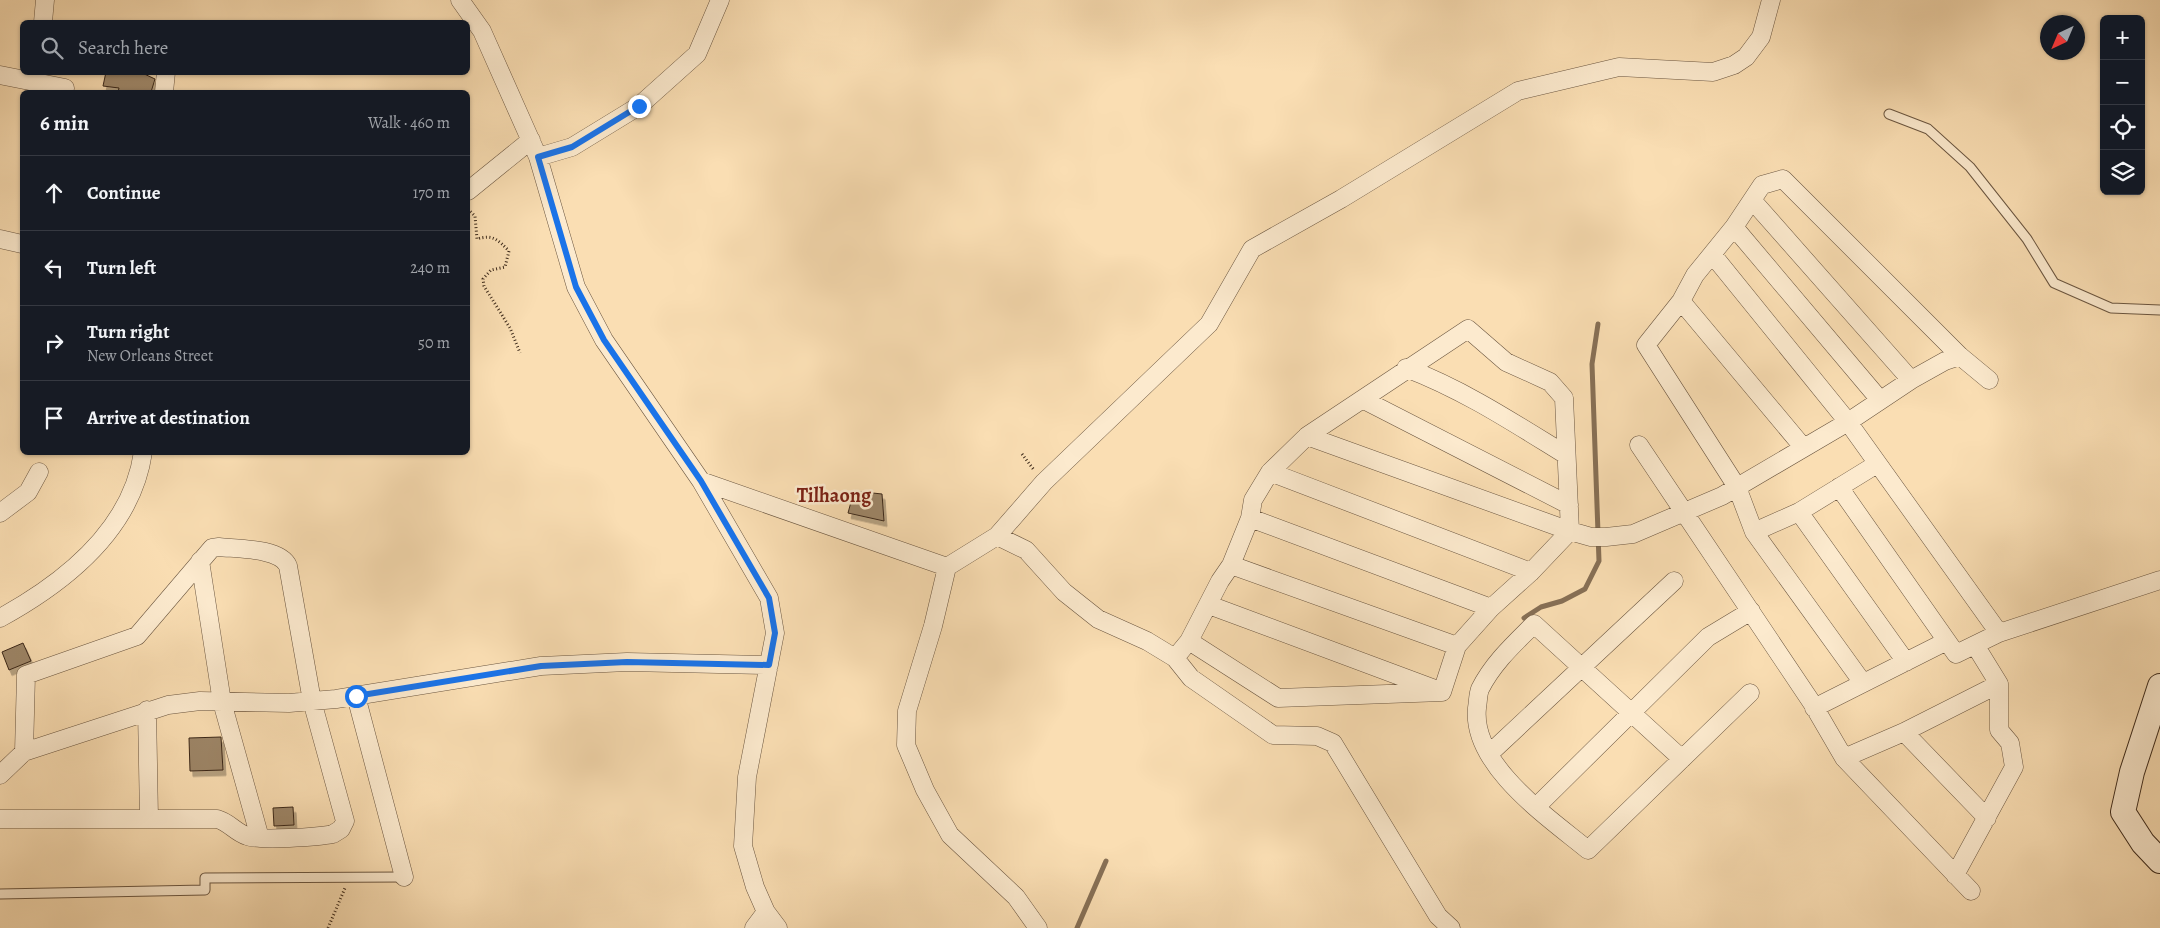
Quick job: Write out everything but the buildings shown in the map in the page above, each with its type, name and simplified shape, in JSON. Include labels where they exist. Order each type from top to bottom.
[{"type":"street","points":[[43,20],[45,0]]},
{"type":"street","points":[[460,0],[482,32],[538,157],[576,287],[604,340],[701,481],[769,598],[775,633],[747,776],[743,846],[748,869],[766,912],[778,928]]},
{"type":"street","points":[[538,157],[572,147],[639,106],[697,54],[720,0]]},
{"type":"street","points":[[1038,928],[1016,897],[950,835],[925,790],[906,745],[906,711],[932,626],[947,567],[997,536],[1044,482],[1209,324],[1252,249],[1341,199],[1518,92],[1619,67],[1713,72],[1734,65],[1746,57],[1760,38],[1771,0]]},
{"type":"street","points":[[0,75],[38,77],[65,88]]},
{"type":"street","points":[[164,90],[166,75]]},
{"type":"street","points":[[470,189],[531,140]]},
{"type":"street","points":[[1863,683],[1754,532],[1737,487],[1646,345],[1681,301],[1695,275],[1734,227],[1762,185],[1783,180],[1960,356],[1989,380]]},
{"type":"street","points":[[1752,200],[1911,380]]},
{"type":"street","points":[[1734,227],[1880,400]]},
{"type":"street","points":[[0,239],[20,244]]},
{"type":"street","points":[[1712,254],[1848,422],[1999,633]]},
{"type":"street","points":[[1681,301],[1802,447]]},
{"type":"street","points":[[1174,658],[1190,641],[1220,581],[1231,565],[1250,518],[1253,500],[1270,472],[1307,436],[1364,400],[1406,368],[1468,329],[1506,362],[1550,382],[1564,398],[1570,531],[1531,572],[1491,608],[1457,646],[1442,692]]},
{"type":"street","points":[[1307,436],[1570,531],[1598,537],[1633,534],[1737,487],[1802,447],[1848,422],[1911,380],[1945,361],[1960,356]]},
{"type":"street","points":[[1406,368],[1434,379],[1481,402],[1566,455]]},
{"type":"street","points":[[1364,400],[1569,505]]},
{"type":"street","points":[[1639,445],[1751,611],[1844,758],[1971,892]]},
{"type":"street","points":[[0,618],[44,592],[73,569],[97,545],[121,515],[142,455]]},
{"type":"street","points":[[1754,532],[1799,512],[1877,464]]},
{"type":"street","points":[[0,513],[28,492],[39,472]]},
{"type":"street","points":[[1270,472],[1531,572]]},
{"type":"street","points":[[701,481],[947,567]]},
{"type":"street","points":[[1838,487],[1956,654],[1999,633],[2160,580]]},
{"type":"street","points":[[1799,512],[1906,662]]},
{"type":"street","points":[[1250,518],[1491,608]]},
{"type":"street","points":[[997,536],[1026,550],[1064,592],[1098,619],[1147,641],[1174,658],[1191,678],[1273,735],[1317,736],[1333,743],[1438,916],[1451,928]]},
{"type":"street","points":[[0,819],[217,818],[224,820],[247,836],[260,838],[328,835],[338,832],[344,825],[345,816],[312,701],[286,561],[271,553],[219,547],[212,548],[137,636],[26,675],[24,752]]},
{"type":"street","points":[[200,561],[222,702],[260,838]]},
{"type":"street","points":[[1231,565],[1457,646]]},
{"type":"street","points":[[1489,754],[1674,581]]},
{"type":"street","points":[[1209,605],[1442,692]]},
{"type":"street","points":[[1536,807],[1708,637],[1751,611]]},
{"type":"street","points":[[1682,760],[1632,712],[1534,624],[1501,657],[1479,690],[1476,721],[1489,754],[1505,779],[1588,850],[1682,760],[1750,693]]},
{"type":"street","points":[[1190,641],[1278,698],[1442,692]]},
{"type":"street","points":[[1814,708],[1947,642]]},
{"type":"street","points":[[1955,875],[2014,767],[2010,743],[1999,730],[1999,684],[1975,645]]},
{"type":"street","points":[[0,775],[24,752],[147,710],[183,703],[289,703],[312,701],[356,696],[541,666],[627,662],[769,665]]},
{"type":"street","points":[[1844,758],[1904,732],[1999,684]]},
{"type":"street","points":[[2160,686],[2132,772],[2123,812],[2143,843],[2160,861]]},
{"type":"street","points":[[356,696],[404,878]]},
{"type":"street","points":[[147,710],[149,818]]},
{"type":"street","points":[[1904,732],[1987,818]]},
{"type":"street","points":[[754,928],[766,912]]},
{"type":"lane","points":[[1889,114],[1928,128],[1970,167],[2027,239],[2054,283],[2111,308],[2160,310]]},
{"type":"lane","points":[[0,894],[205,890],[205,878],[404,878]]},
{"type":"path","points":[[470,211],[476,216],[477,239],[488,236],[509,251],[505,267],[492,270],[483,279],[484,286],[510,328],[520,353]]},
{"type":"path","points":[[328,928],[342,898],[348,878]]},
{"type":"waterway","points":[[1524,618],[1541,607],[1562,601],[1585,589],[1599,561],[1592,364],[1598,324]]},
{"type":"waterway","points":[[1077,928],[1106,861]]},
{"type":"district","name":"Tilhaong","points":[[834,495]]},
{"type":"route","points":[[356,696],[499,671],[579,663],[627,662],[769,665],[775,633],[769,598],[701,481],[604,340],[576,287],[538,157],[572,147],[639,106]]}]
